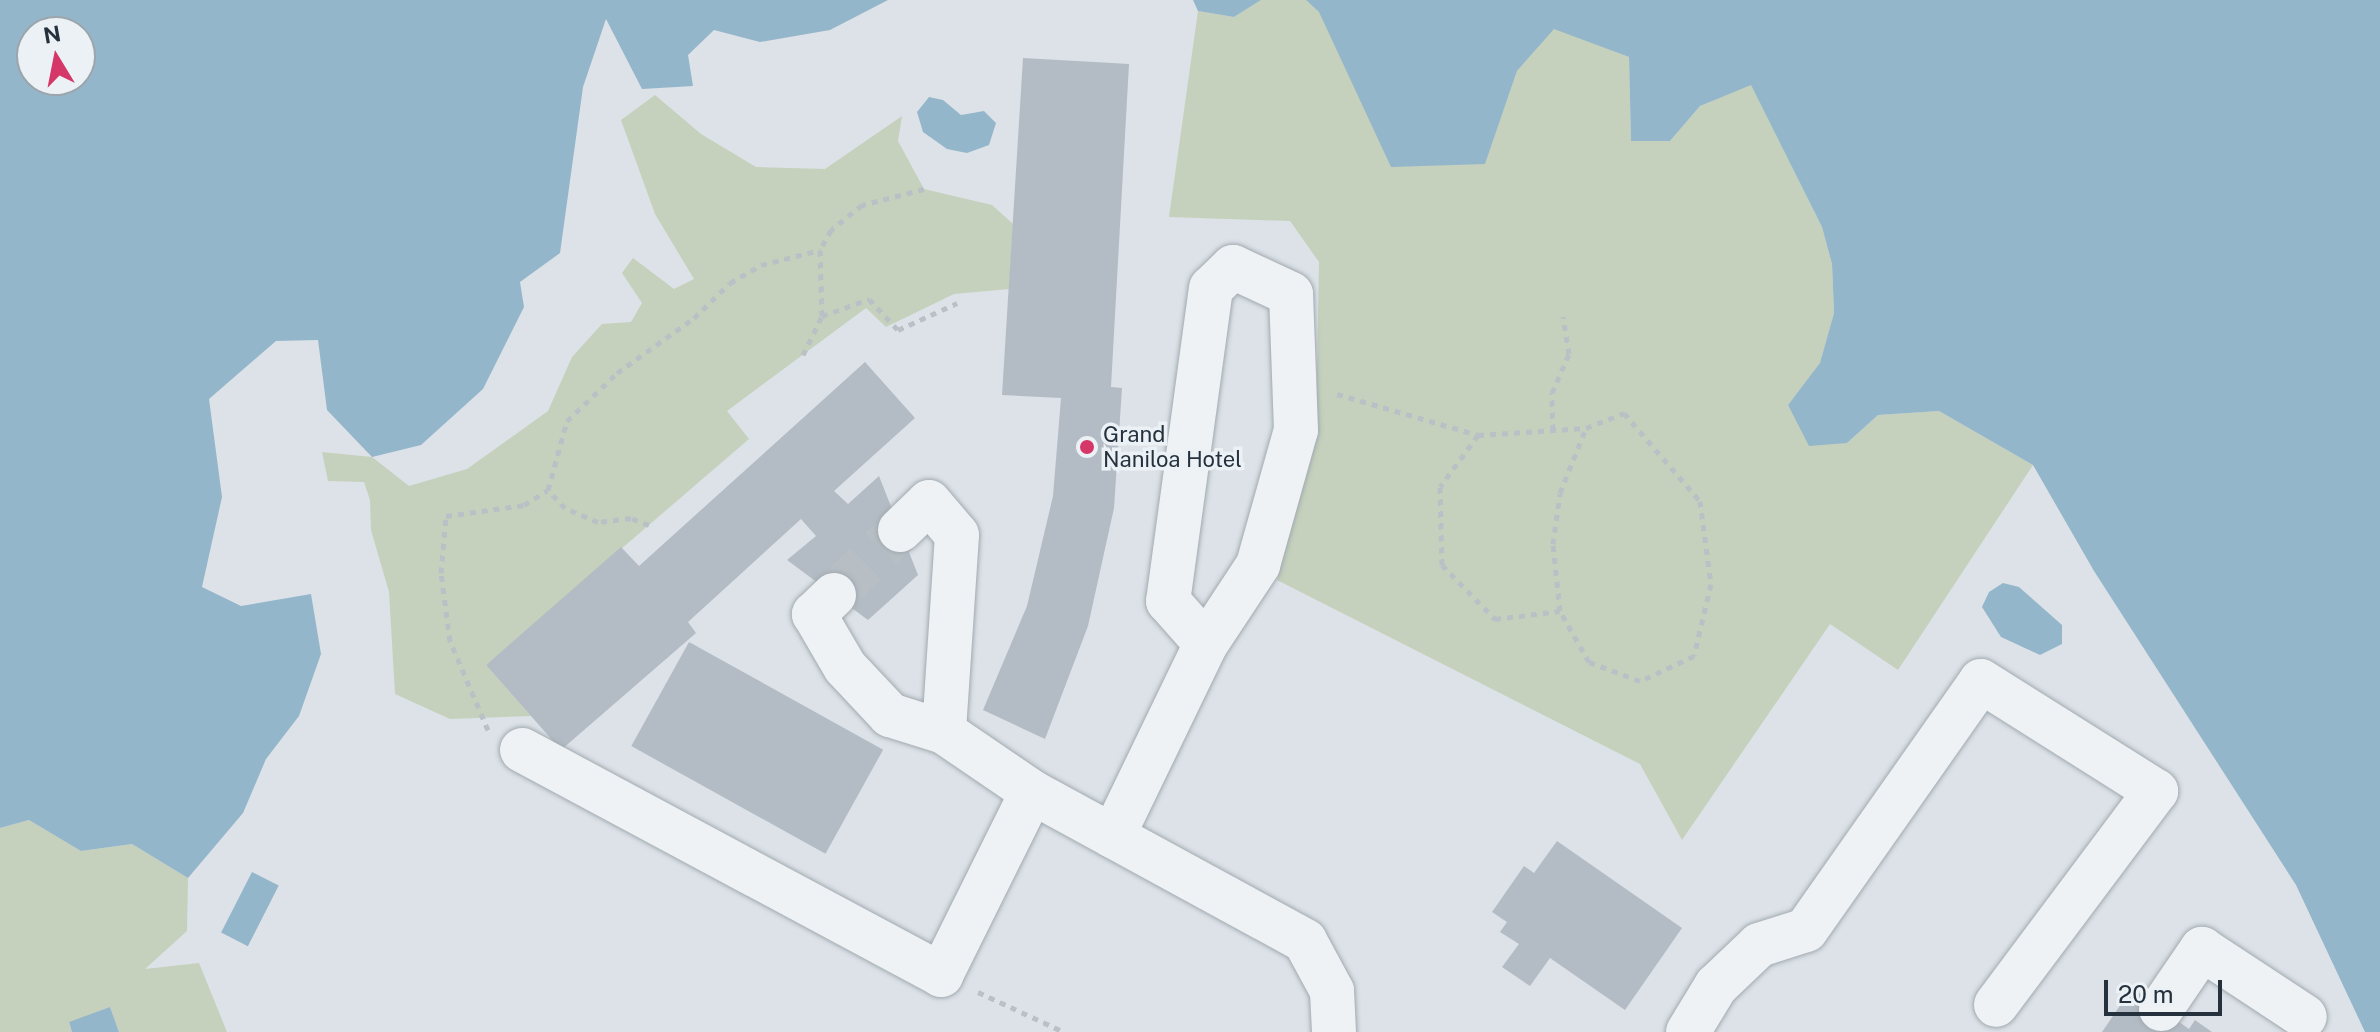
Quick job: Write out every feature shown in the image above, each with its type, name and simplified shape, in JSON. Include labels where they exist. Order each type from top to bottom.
[{"type":"lane","points":[[1113,836],[1206,644],[1258,565],[1296,430],[1291,294],[1233,267],[1211,288],[1168,601],[1206,644]]},
{"type":"lane","points":[[900,530],[929,502],[957,535],[944,732]]},
{"type":"lane","points":[[834,595],[814,614],[845,667],[890,715],[944,732],[1032,792],[1305,941],[1332,991],[1334,1032]]},
{"type":"lane","points":[[1688,1032],[1716,986],[1759,945],[1806,930],[1981,681],[2156,791],[1996,1005]]},
{"type":"lane","points":[[522,750],[941,975],[1032,792]]},
{"type":"lane","points":[[2161,1009],[2202,949],[2305,1017]]},
{"type":"path","points":[[803,355],[822,316],[820,250],[831,230],[862,205],[924,189]]},
{"type":"path","points":[[522,750],[484,728],[450,641],[441,573],[446,516],[524,505],[548,490],[567,421],[617,373],[694,318],[730,283],[761,265],[820,250]]},
{"type":"path","points":[[822,316],[869,299],[898,330],[957,303]]},
{"type":"path","points":[[1553,430],[1552,393],[1569,354],[1563,316]]},
{"type":"path","points":[[1294,380],[1478,435],[1586,428],[1624,413],[1700,501],[1711,584],[1694,656],[1640,681],[1589,662],[1560,611],[1553,544],[1556,519],[1560,493],[1586,428]]},
{"type":"path","points":[[1478,435],[1440,487],[1442,565],[1495,619],[1560,611]]},
{"type":"path","points":[[548,490],[565,508],[598,522],[631,518],[649,525]]},
{"type":"path","points":[[941,975],[1064,1032]]},
{"type":"green space","points":[[1261,0],[1306,0],[1485,163],[1517,71],[1554,28],[1629,57],[1631,141],[1670,141],[1700,106],[1751,84],[1822,227],[1832,264],[1834,313],[1820,364],[1788,405],[1847,443],[1878,415],[1939,411],[2033,465],[1898,670],[1830,624],[1682,840],[1640,764],[1277,580],[1316,427],[1319,262],[1290,221],[1169,217],[1198,11],[1234,17]]},
{"type":"green space","points":[[655,95],[701,134],[756,167],[825,169],[902,116],[898,141],[924,189],[992,205],[1013,224],[1009,289],[954,294],[886,327],[866,308],[727,411],[749,439],[486,665],[531,716],[450,719],[395,694],[389,592],[371,530],[370,500],[364,482],[328,481],[322,452],[372,457],[409,486],[467,469],[548,411],[572,357],[602,324],[631,322],[642,303],[622,273],[633,258],[674,289],[694,279],[655,214],[621,120]]},
{"type":"green space","points":[[29,820],[81,851],[132,844],[188,878],[187,931],[145,969],[199,963],[227,1032],[119,1032],[110,1007],[69,1023],[72,1032],[0,1032],[0,828]]},
{"type":"water","points":[[0,0],[888,0],[830,30],[760,42],[714,30],[688,55],[693,86],[642,89],[606,19],[583,87],[560,253],[520,282],[524,307],[483,389],[421,445],[372,457],[327,410],[318,340],[276,341],[209,399],[222,497],[202,587],[241,606],[311,594],[321,654],[299,716],[266,759],[243,813],[188,878],[132,844],[81,851],[29,820],[0,828]]},
{"type":"water","points":[[1193,0],[1261,0],[1234,17],[1198,11]]},
{"type":"water","points":[[1306,0],[2380,0],[2380,1032],[2365,1032],[2296,885],[2094,571],[2033,465],[1939,411],[1878,415],[1847,443],[1809,446],[1788,405],[1820,363],[1834,313],[1832,264],[1822,227],[1751,85],[1700,106],[1670,141],[1631,141],[1629,57],[1554,29],[1517,71],[1485,164],[1391,167],[1319,12]]},
{"type":"water","points":[[929,97],[943,100],[961,115],[984,111],[996,123],[989,145],[967,153],[947,149],[923,132],[917,112]]},
{"type":"water","points":[[2003,583],[2019,587],[2062,625],[2062,644],[2040,655],[2001,637],[1982,607],[1989,592]]},
{"type":"water","points":[[252,872],[279,886],[248,946],[221,933]]},
{"type":"water","points":[[110,1007],[119,1032],[72,1032],[69,1022]]},
{"type":"building","name":"Grand Naniloa Hotel","points":[[1023,58],[1129,64],[1111,387],[1122,388],[1114,508],[1088,626],[1045,739],[983,710],[1027,606],[1053,496],[1061,398],[1002,395]]},
{"type":"building","points":[[865,362],[915,418],[834,491],[848,504],[879,476],[918,575],[868,620],[787,560],[816,536],[801,519],[688,622],[696,633],[561,750],[486,665],[621,547],[639,566]]},
{"type":"building","points":[[689,642],[883,750],[825,854],[631,746]]},
{"type":"building","points":[[1557,841],[1682,928],[1625,1010],[1550,958],[1530,986],[1502,967],[1519,944],[1500,932],[1507,922],[1492,912],[1524,866],[1534,873]]},
{"type":"building","points":[[2132,988],[2189,1029],[2195,1020],[2212,1032],[2102,1032]]},
{"type":"tunnel","points":[[834,595],[900,530]]},
{"type":"place","name":"Grand Naniloa Hotel","points":[[1087,447]]}]
